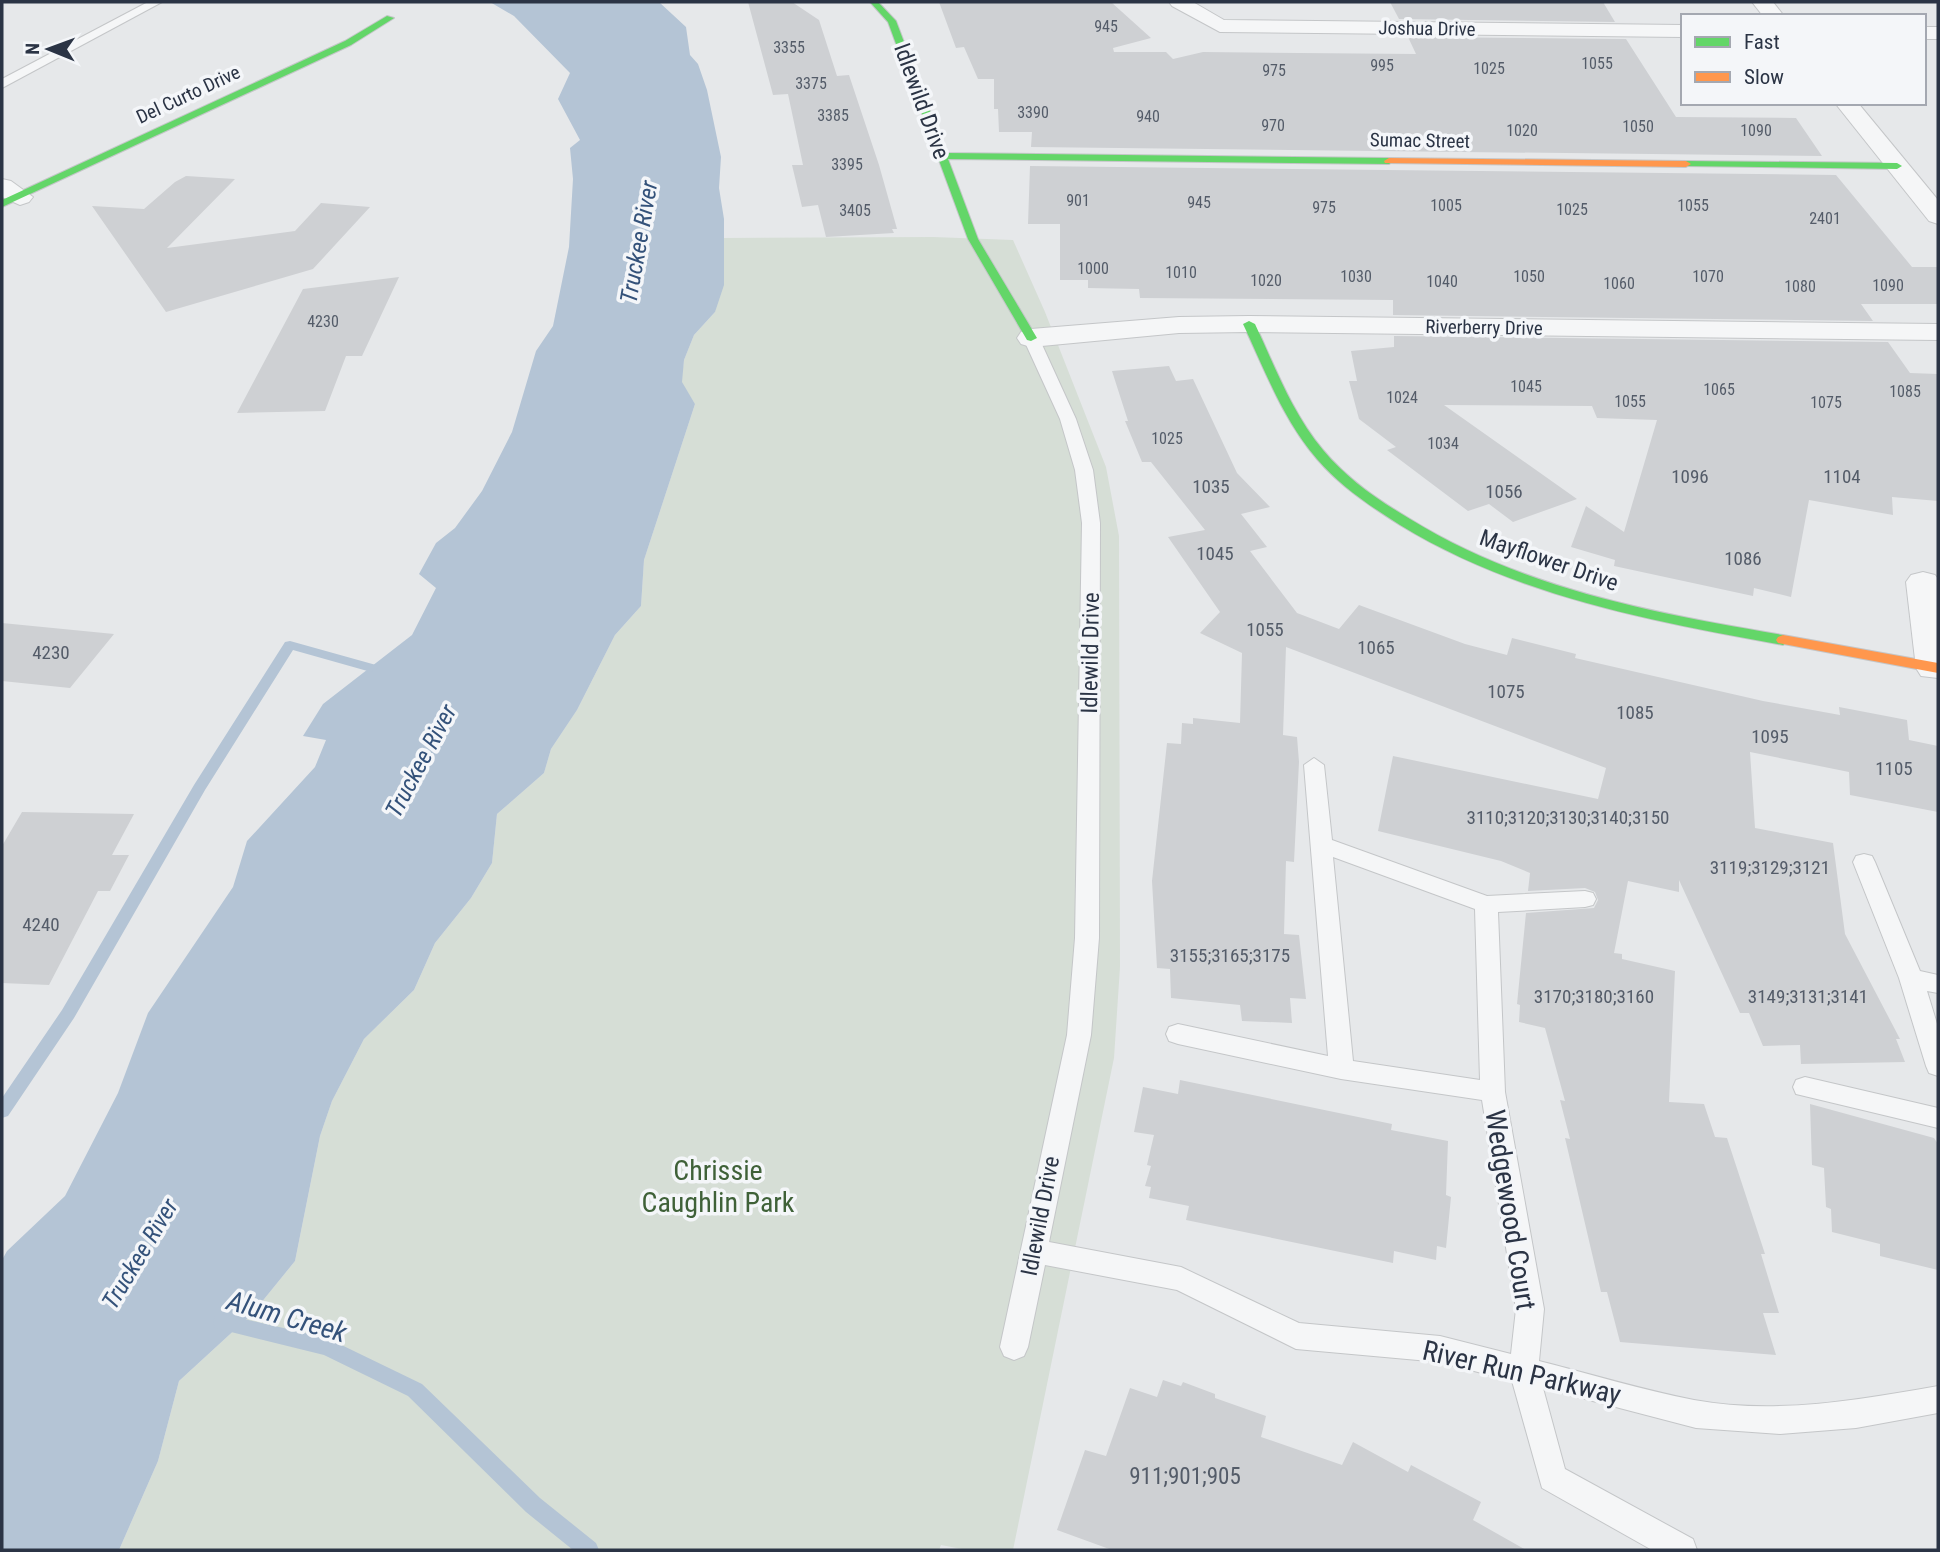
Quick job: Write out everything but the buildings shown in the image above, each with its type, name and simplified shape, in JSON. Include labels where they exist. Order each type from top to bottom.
[{"type":"street","name":"Idlewild Drive","points":[[874,2],[892,21],[973,239],[1031,338]]},
{"type":"street","name":"Joshua Drive","points":[[1179,2],[1220,26],[1681,31]]},
{"type":"street","name":"Del Curto Drive","points":[[8,196],[348,43],[390,18]]},
{"type":"street","points":[[1848,105],[1938,216]]},
{"type":"street","name":"Sumac Street","points":[[942,156],[1897,166]]},
{"type":"street","name":"Riverberry Drive","points":[[1031,338],[1179,326],[1249,324],[1938,332]]},
{"type":"street","name":"Mayflower Drive","points":[[1249,324],[1292,413],[1314,447],[1348,482],[1379,506],[1438,543],[1496,570],[1547,589],[1632,613],[1936,668]]},
{"type":"street","points":[[1923,582],[1936,668]]},
{"type":"lane","points":[[2,84],[156,2]]},
{"type":"lane","name":"Idlewild Drive","points":[[1014,1347],[1039,1215],[1079,1035],[1087,938],[1091,523],[1084,470],[1068,419],[1031,338]]},
{"type":"lane","points":[[1314,765],[1341,1069]]},
{"type":"lane","points":[[1322,845],[1486,904],[1585,899]]},
{"type":"lane","points":[[1864,862],[1911,978],[1938,1066]]},
{"type":"lane","name":"Wedgewood Court","points":[[1486,904],[1493,1091],[1530,1309],[1524,1371]]},
{"type":"lane","points":[[1911,978],[1938,984]]},
{"type":"lane","name":"Wedgewood Court","points":[[1178,1034],[1341,1069],[1493,1091]]},
{"type":"lane","points":[[1805,1087],[1938,1118]]},
{"type":"lane","name":"River Run Parkway","points":[[1034,1251],[1181,1279],[1296,1336],[1440,1349],[1696,1414],[1780,1420],[1856,1414],[1938,1400]]},
{"type":"lane","points":[[1524,1371],[1553,1478],[1682,1550]]},
{"type":"green space","name":"Chrissie Caughlin Park","points":[[933,237],[1013,240],[1045,312],[1106,467],[1119,536],[1120,967],[1114,1058],[1013,1550],[967,1550],[941,1545],[939,1550],[119,1550],[158,1461],[179,1381],[252,1314],[295,1261],[320,1136],[332,1101],[364,1039],[414,990],[435,943],[471,898],[492,863],[497,814],[544,773],[551,749],[577,710],[615,635],[641,606],[644,560],[695,404],[681,382],[684,360],[694,335],[715,312],[723,238]]},
{"type":"water","name":"Truckee River","points":[[490,2],[659,2],[686,27],[690,55],[698,64],[707,90],[721,157],[719,188],[724,219],[724,285],[715,312],[694,335],[684,360],[682,382],[695,404],[644,560],[641,606],[615,635],[577,710],[551,749],[544,773],[497,814],[492,863],[471,898],[435,943],[414,990],[364,1039],[332,1101],[320,1136],[295,1261],[252,1314],[179,1381],[158,1461],[119,1550],[2,1550],[2,1260],[7,1251],[65,1196],[118,1093],[148,1013],[233,887],[247,841],[315,767],[326,740],[303,736],[323,704],[412,635],[436,588],[419,574],[436,543],[455,528],[482,491],[512,432],[536,351],[553,326],[569,247],[573,179],[570,148],[580,140],[558,99],[570,73],[514,16]]},
{"type":"waterway","points":[[2,1111],[68,1014],[199,788],[290,645],[371,668]]},
{"type":"waterway","name":"Alum Creek","points":[[222,1322],[327,1347],[415,1390],[533,1505],[589,1550]]},
{"type":"traffic: fast","points":[[874,2],[892,21],[973,239],[1031,338]]},
{"type":"traffic: fast","points":[[2,204],[348,43],[390,18]]},
{"type":"traffic: fast","points":[[942,156],[1389,161]]},
{"type":"traffic: fast","points":[[1686,164],[1897,166]]},
{"type":"traffic: fast","points":[[1249,324],[1286,402],[1320,455],[1365,495],[1429,537],[1525,580],[1576,596],[1679,621],[1783,640]]},
{"type":"traffic: slow","points":[[1389,161],[1686,164]]},
{"type":"traffic: slow","points":[[1783,640],[1938,668]]}]
